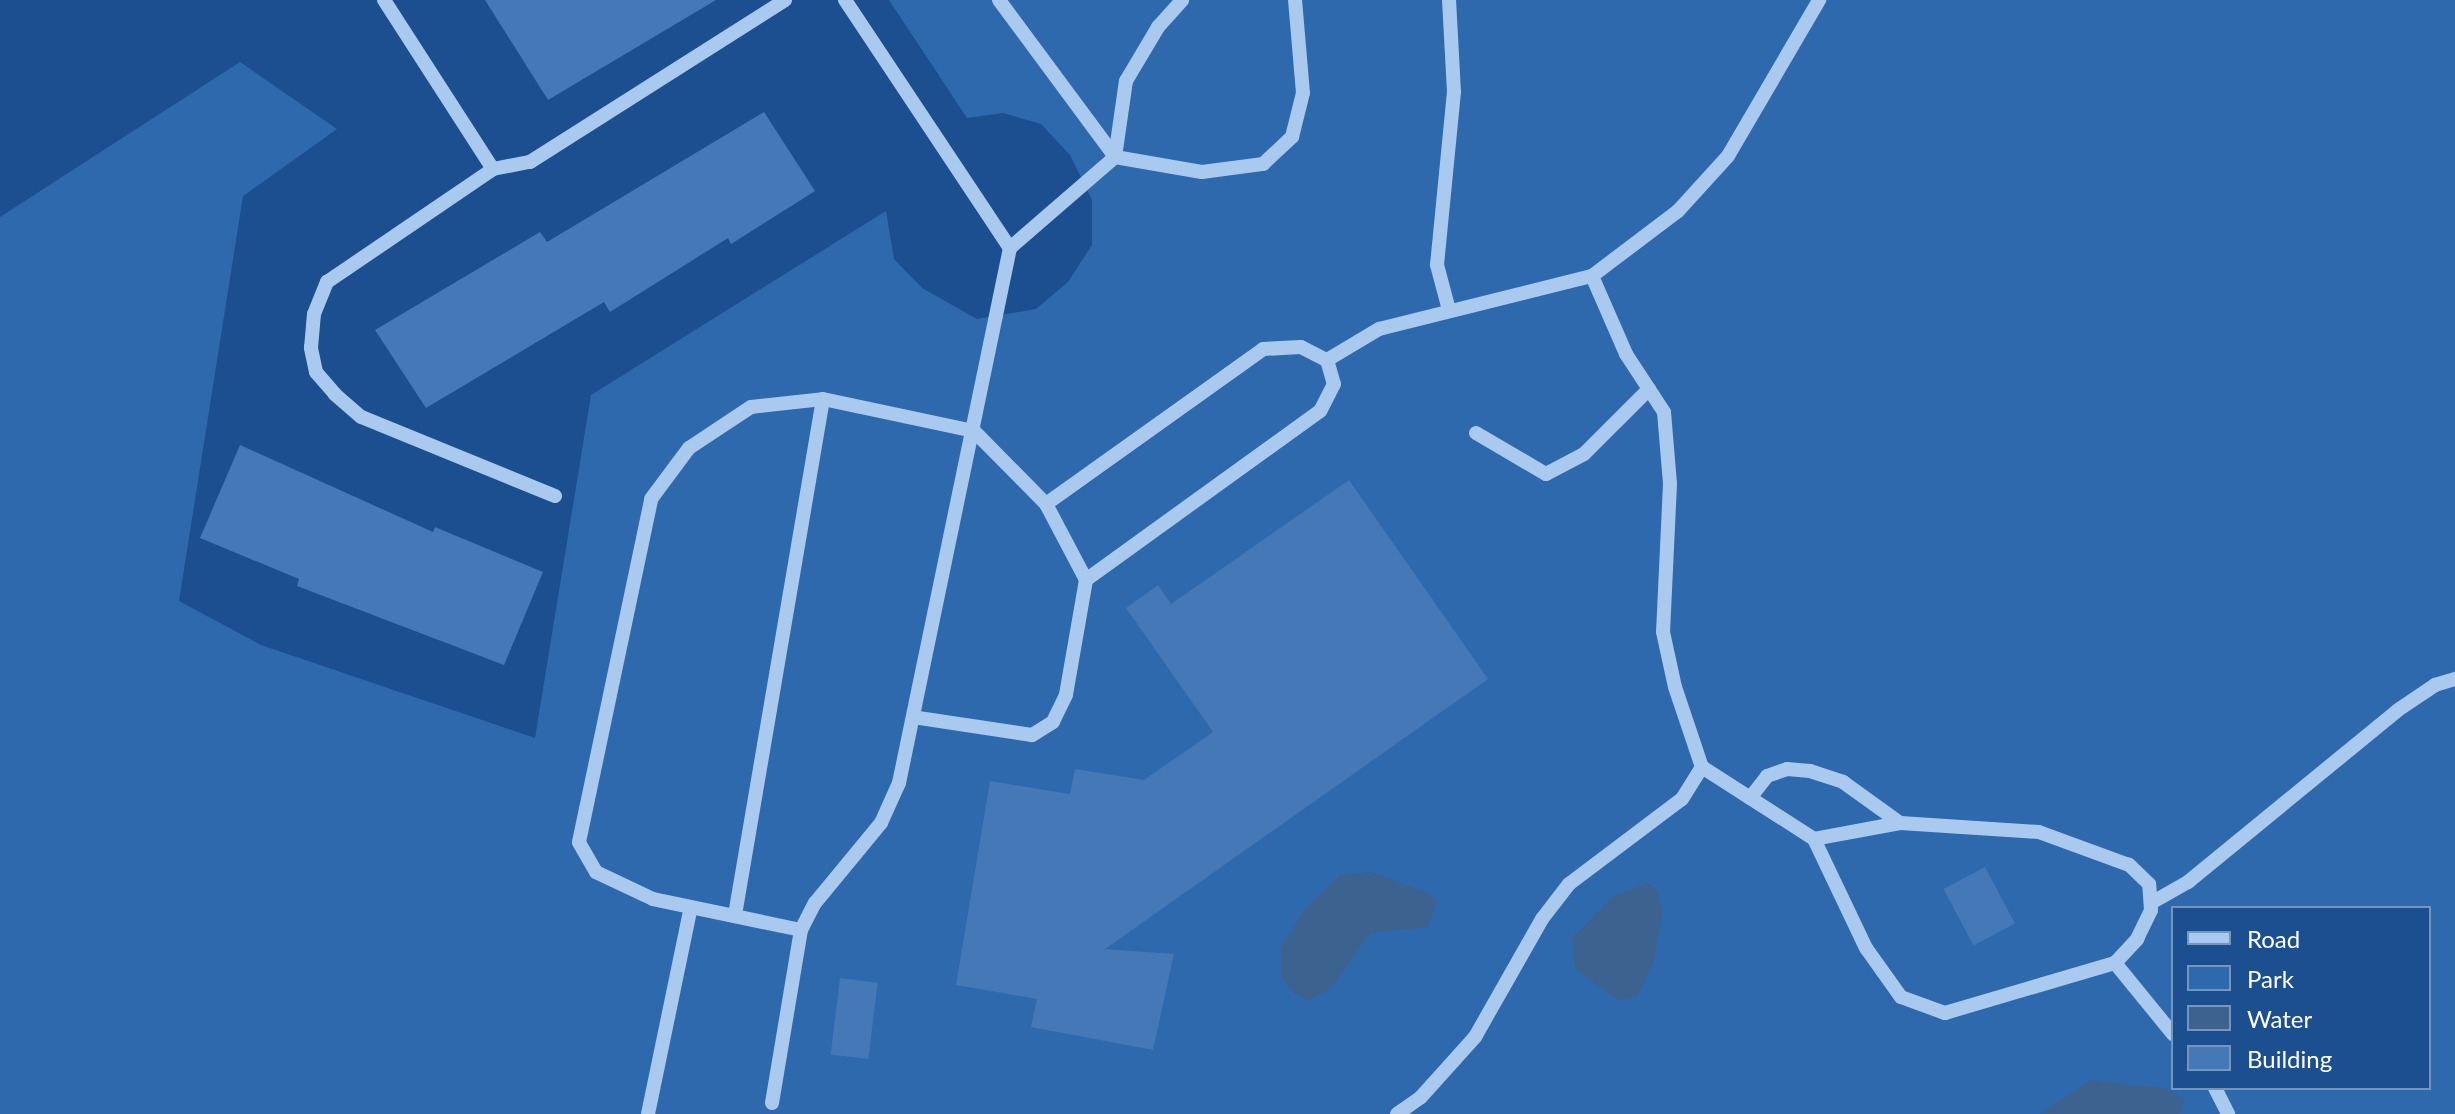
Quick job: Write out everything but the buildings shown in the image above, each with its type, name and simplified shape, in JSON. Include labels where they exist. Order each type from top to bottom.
[{"type":"street","points":[[384,0],[493,169]]},
{"type":"street","points":[[555,496],[361,417],[316,372],[311,348],[314,314],[327,282],[493,169],[530,162],[785,0]]},
{"type":"street","points":[[845,0],[1010,248]]},
{"type":"street","points":[[999,0],[1115,157],[1202,172],[1263,164],[1292,137],[1303,93],[1295,0]]},
{"type":"street","points":[[772,1103],[801,930],[815,903],[881,823],[899,783],[1010,248],[1115,157],[1126,81],[1158,27],[1182,0]]},
{"type":"street","points":[[1449,0],[1454,92],[1437,265],[1449,310]]},
{"type":"street","points":[[1327,360],[1379,329],[1592,276],[1678,211],[1728,156],[1819,0]]},
{"type":"street","points":[[1592,276],[1626,354],[1664,412],[1670,484],[1663,632],[1675,687],[1702,767],[1814,839],[1866,948],[1901,997],[1945,1013],[2115,963],[2137,939],[2151,903],[2149,884],[2129,865],[2039,832],[1900,823],[1814,839]]},
{"type":"street","points":[[1046,504],[1263,349],[1301,347],[1327,360],[1334,384],[1320,411],[1086,580]]},
{"type":"street","points":[[1476,433],[1546,474],[1584,454],[1649,389]]},
{"type":"street","points":[[735,915],[823,399]]},
{"type":"street","points":[[801,930],[653,899],[596,872],[579,842],[651,499],[689,448],[751,407],[823,399],[974,431],[1046,504],[1086,580],[1066,695],[1053,722],[1032,735],[913,717]]},
{"type":"street","points":[[2151,903],[2188,882],[2398,710],[2435,685],[2455,679]]},
{"type":"street","points":[[1397,1114],[1421,1097],[1475,1037],[1542,919],[1569,884],[1682,799],[1702,767]]},
{"type":"street","points":[[1750,798],[1767,776],[1787,769],[1810,771],[1843,782],[1900,823]]},
{"type":"street","points":[[648,1114],[691,907]]},
{"type":"street","points":[[2115,963],[2171,1032]]},
{"type":"street","points":[[2216,1090],[2228,1114]]},
{"type":"green space","points":[[889,0],[2455,0],[2455,1114],[0,1114],[0,217],[240,62],[337,129],[243,196],[179,601],[261,645],[535,738],[591,395],[886,211],[894,259],[922,288],[977,319],[1036,309],[1068,282],[1092,245],[1092,200],[1070,155],[1041,124],[1003,113],[967,118]]},
{"type":"water","points":[[1371,872],[1426,892],[1437,901],[1428,927],[1370,933],[1331,989],[1308,1001],[1292,992],[1281,976],[1281,947],[1304,910],[1340,875]]},
{"type":"water","points":[[1648,883],[1658,891],[1662,913],[1654,960],[1638,995],[1620,1001],[1576,970],[1572,938],[1613,896]]},
{"type":"water","points":[[2091,1080],[2169,1089],[2185,1100],[2179,1114],[2039,1114]]}]
